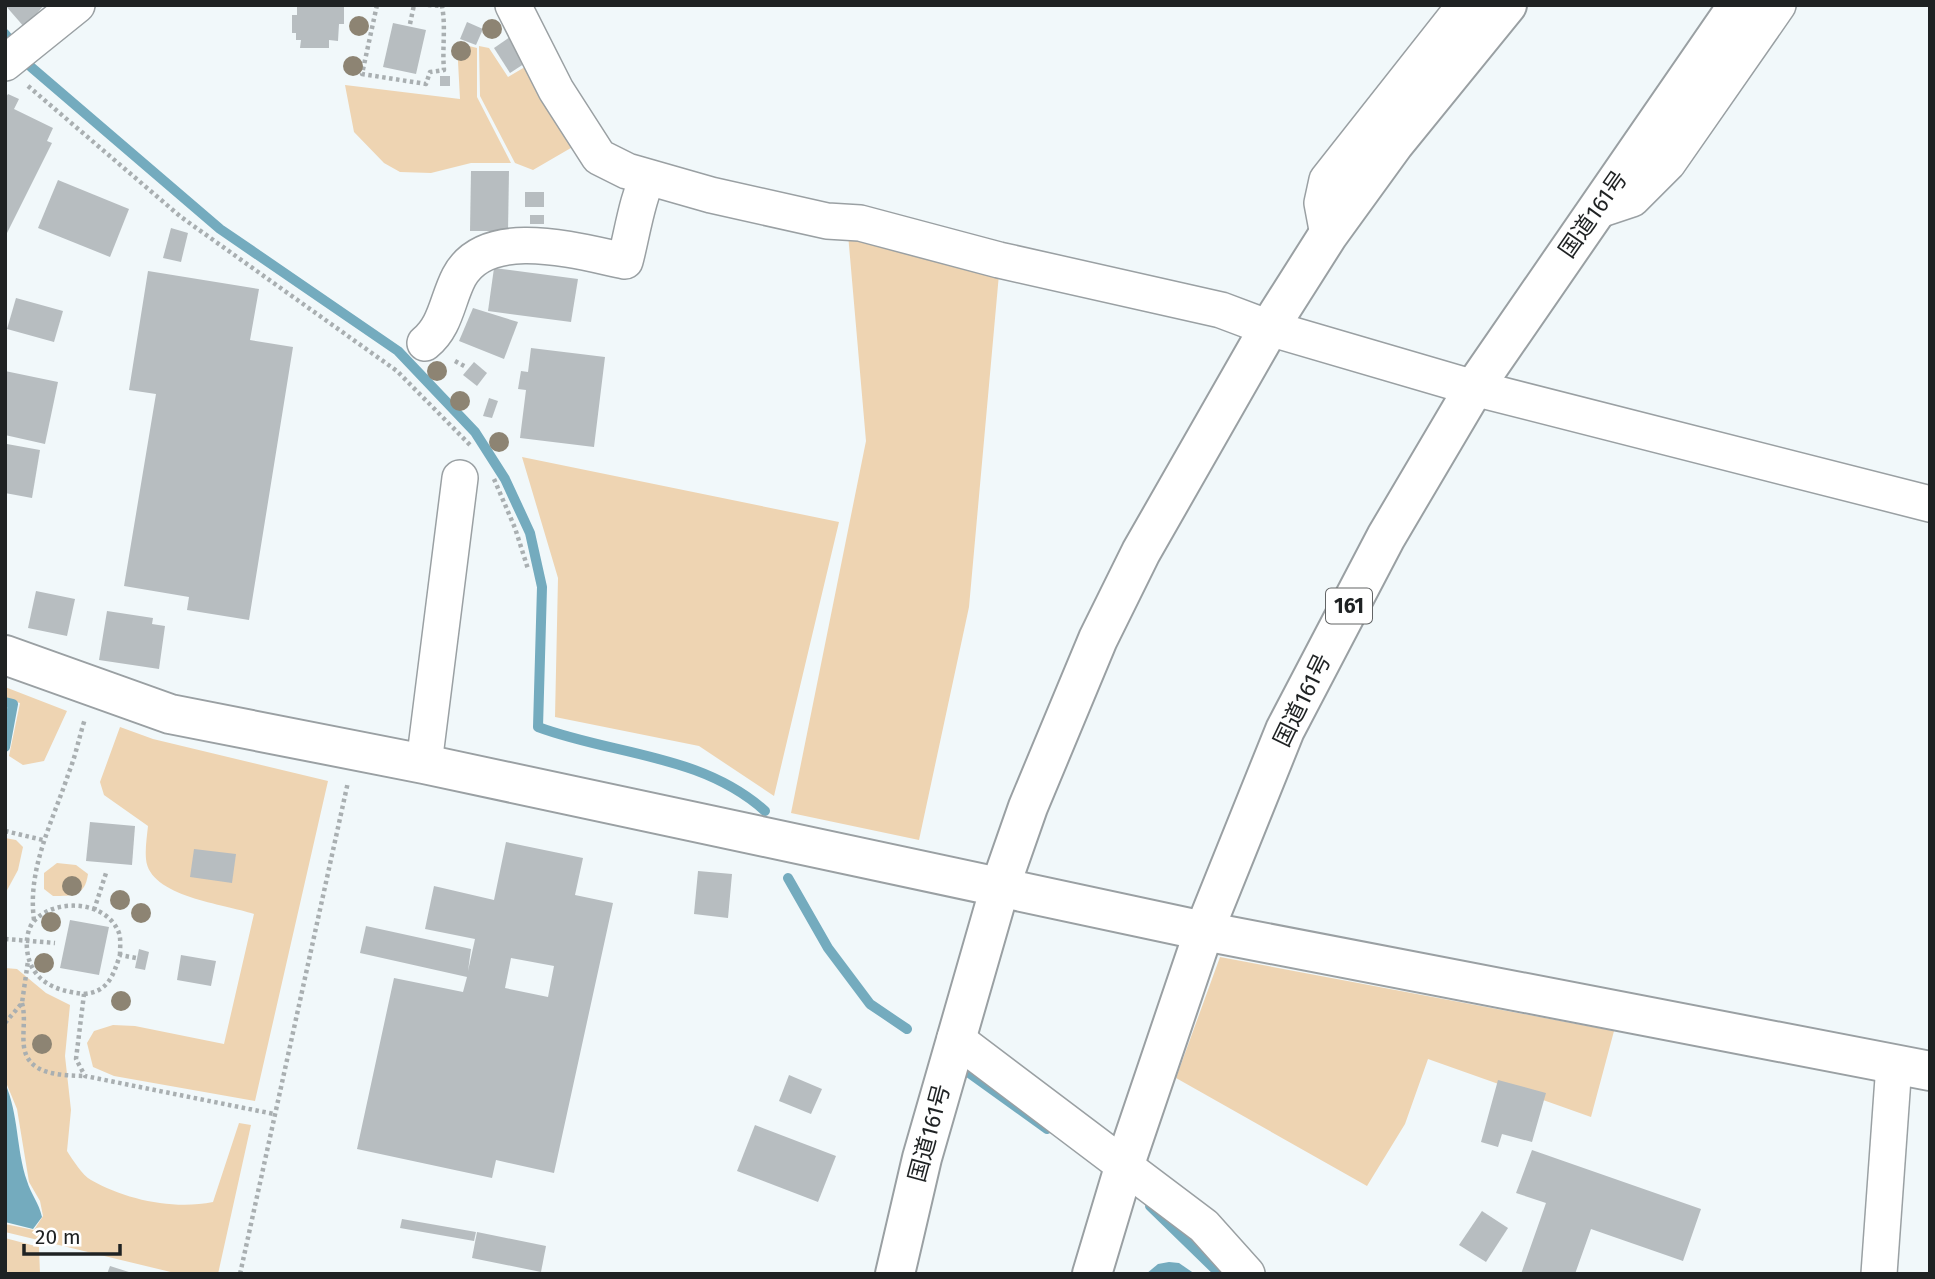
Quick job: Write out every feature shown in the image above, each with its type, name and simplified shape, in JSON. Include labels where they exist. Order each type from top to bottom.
[{"type":"main road","name":"国道161号","points":[[895,1274],[907,1216],[955,1038],[1000,887],[1028,807],[1098,639],[1141,552],[1269,328],[1328,235],[1394,144],[1507,5]]},
{"type":"main road","name":"国道161号","points":[[1092,1274],[1125,1164],[1204,931],[1285,730],[1386,537],[1474,388],[1738,5]]},
{"type":"main road","points":[[5,655],[170,714],[424,764],[1204,931],[1912,1067]]},
{"type":"street","points":[[16,63],[77,5]]},
{"type":"street","points":[[513,5],[556,90],[599,157],[627,171],[827,221],[860,223],[999,260],[1221,310],[1269,328],[1474,388],[1930,504]]},
{"type":"street","points":[[1328,235],[1322,203],[1327,180],[1465,5]]},
{"type":"street","points":[[1596,211],[1632,199],[1668,163],[1778,5]]},
{"type":"street","points":[[425,343],[439,332],[460,274],[484,253],[509,246],[538,246],[625,261],[637,221],[641,188],[649,178]]},
{"type":"street","points":[[424,764],[476,469]]},
{"type":"street","points":[[955,1038],[1204,1226],[1247,1274]]},
{"type":"street","points":[[1879,1274],[1912,1067]]},
{"type":"path","points":[[377,5],[362,74],[426,84],[430,72],[444,70],[442,45],[445,22],[442,6],[428,5]]},
{"type":"path","points":[[410,24],[414,5]]},
{"type":"path","points":[[16,63],[181,217],[397,371],[464,436],[476,469],[502,492],[528,569]]},
{"type":"path","points":[[87,712],[69,774],[43,839],[31,898],[34,920],[26,940],[28,961],[22,1003],[26,1016],[24,1050],[31,1062],[50,1074],[85,1076],[274,1114]]},
{"type":"path","points":[[240,1274],[350,772]]},
{"type":"path","points":[[5,831],[43,839]]},
{"type":"path","points":[[94,910],[107,870]]},
{"type":"path","points":[[28,961],[34,972],[47,985],[64,992],[84,993],[97,992],[107,986],[120,955],[120,934],[111,919],[94,910],[70,905],[53,908],[34,920]]},
{"type":"path","points":[[5,939],[55,943]]},
{"type":"path","points":[[120,955],[136,958]]},
{"type":"path","points":[[84,993],[76,1059],[85,1076]]},
{"type":"path","points":[[5,1023],[22,1003]]},
{"type":"shaded area","points":[[457,43],[477,48],[477,97],[511,163],[471,163],[431,173],[400,172],[384,163],[354,132],[345,85],[460,99]]},
{"type":"shaded area","points":[[479,46],[489,48],[508,77],[530,64],[576,145],[533,170],[515,163],[480,96]]},
{"type":"shaded area","points":[[848,234],[999,274],[969,607],[919,840],[791,813],[866,441]]},
{"type":"shaded area","points":[[522,457],[839,522],[774,796],[699,746],[555,717],[558,578]]},
{"type":"shaded area","points":[[5,687],[67,711],[44,761],[23,765],[9,756],[20,703],[5,699]]},
{"type":"shaded area","points":[[120,727],[153,739],[328,781],[255,1101],[114,1076],[93,1067],[87,1043],[94,1031],[113,1025],[135,1026],[224,1044],[254,914],[190,897],[160,882],[150,872],[146,859],[148,826],[104,795],[100,782]]},
{"type":"shaded area","points":[[5,838],[16,840],[23,847],[18,870],[5,894]]},
{"type":"shaded area","points":[[57,863],[76,865],[88,874],[81,891],[72,895],[53,896],[44,889],[44,873]]},
{"type":"shaded area","points":[[1220,957],[1614,1031],[1591,1117],[1428,1059],[1405,1124],[1367,1186],[1176,1078]]},
{"type":"shaded area","points":[[5,968],[17,969],[46,993],[70,1005],[65,1056],[71,1110],[67,1151],[91,1180],[119,1193],[150,1202],[182,1205],[213,1202],[239,1123],[251,1125],[218,1274],[179,1274],[5,1232],[5,1224],[34,1230],[43,1216],[40,1201],[29,1182],[17,1109],[5,1080]]},
{"type":"shaded area","points":[[5,1238],[39,1247],[40,1274],[5,1274]]},
{"type":"water","points":[[5,1083],[13,1107],[23,1169],[42,1217],[33,1229],[5,1222]]},
{"type":"water","points":[[1179,1263],[1195,1274],[1146,1274],[1158,1264]]},
{"type":"building","points":[[5,5],[44,5],[25,28]]},
{"type":"building","points":[[297,5],[344,5],[344,24],[339,24],[338,41],[329,40],[329,48],[300,48],[301,40],[296,40],[296,33],[292,33],[292,15],[297,15]]},
{"type":"building","points":[[467,22],[483,29],[476,45],[460,39]]},
{"type":"building","points":[[393,23],[426,30],[416,74],[383,67]]},
{"type":"building","points":[[513,35],[530,60],[510,73],[494,48]]},
{"type":"building","points":[[440,76],[450,76],[450,86],[440,86]]},
{"type":"building","points":[[8,94],[19,99],[14,109],[53,128],[47,141],[52,143],[5,237],[5,99]]},
{"type":"building","points":[[471,171],[509,171],[508,231],[470,231]]},
{"type":"building","points":[[58,180],[129,209],[110,257],[38,228]]},
{"type":"building","points":[[525,192],[544,192],[544,207],[525,207]]},
{"type":"building","points":[[530,215],[544,215],[544,224],[530,224]]},
{"type":"building","points":[[171,228],[188,233],[181,262],[163,258]]},
{"type":"building","points":[[494,268],[578,279],[571,322],[488,311]]},
{"type":"building","points":[[148,271],[259,289],[250,340],[293,347],[249,620],[187,610],[189,597],[124,586],[156,394],[129,390]]},
{"type":"building","points":[[16,298],[63,311],[54,342],[7,329]]},
{"type":"building","points":[[473,308],[518,322],[504,359],[459,341]]},
{"type":"building","points":[[531,348],[605,357],[594,447],[520,438],[526,390],[518,389],[521,371],[528,372]]},
{"type":"building","points":[[474,362],[487,373],[477,386],[463,375]]},
{"type":"building","points":[[5,371],[58,382],[45,444],[5,435]]},
{"type":"building","points":[[489,398],[498,401],[492,418],[483,416]]},
{"type":"building","points":[[7,444],[40,450],[32,498],[5,493]]},
{"type":"building","points":[[36,591],[75,599],[67,636],[28,628]]},
{"type":"building","points":[[107,611],[153,618],[152,624],[165,626],[159,669],[99,660]]},
{"type":"building","points":[[90,822],[135,826],[132,865],[86,861]]},
{"type":"building","points":[[506,842],[583,858],[575,895],[613,903],[554,1173],[496,1160],[492,1178],[357,1149],[394,978],[463,992],[467,977],[360,953],[366,926],[471,949],[468,971],[475,939],[425,929],[434,886],[494,900]],"holes":[[[511,958],[554,966],[548,997],[505,988]]]},
{"type":"building","points":[[194,849],[236,854],[232,883],[190,877]]},
{"type":"building","points":[[698,871],[732,874],[728,918],[694,914]]},
{"type":"building","points":[[70,920],[109,927],[99,975],[60,968]]},
{"type":"building","points":[[139,949],[149,952],[145,970],[135,968]]},
{"type":"building","points":[[181,955],[216,961],[211,986],[177,980]]},
{"type":"building","points":[[789,1075],[822,1089],[811,1114],[779,1101]]},
{"type":"building","points":[[1498,1080],[1546,1093],[1532,1142],[1502,1134],[1498,1147],[1481,1142]]},
{"type":"building","points":[[755,1125],[836,1156],[818,1202],[737,1171]]},
{"type":"building","points":[[1532,1150],[1701,1209],[1683,1261],[1591,1229],[1575,1274],[1521,1274],[1546,1203],[1516,1193]]},
{"type":"building","points":[[1482,1211],[1508,1228],[1486,1262],[1459,1245]]},
{"type":"building","points":[[402,1219],[476,1232],[474,1241],[400,1228]]},
{"type":"building","points":[[477,1232],[546,1246],[541,1272],[472,1258]]},
{"type":"building","points":[[110,1266],[132,1273],[132,1274],[107,1274]]},
{"type":"waterway","points":[[5,34],[31,67],[220,229],[398,351],[475,432],[505,479],[530,533],[542,587],[538,727],[685,767],[740,792],[765,811]]},
{"type":"waterway","points":[[5,702],[13,704],[5,747]]},
{"type":"waterway","points":[[788,878],[828,948],[870,1004],[907,1029]]},
{"type":"waterway","points":[[965,1070],[1047,1129]]},
{"type":"waterway","points":[[1150,1206],[1220,1274]]}]
